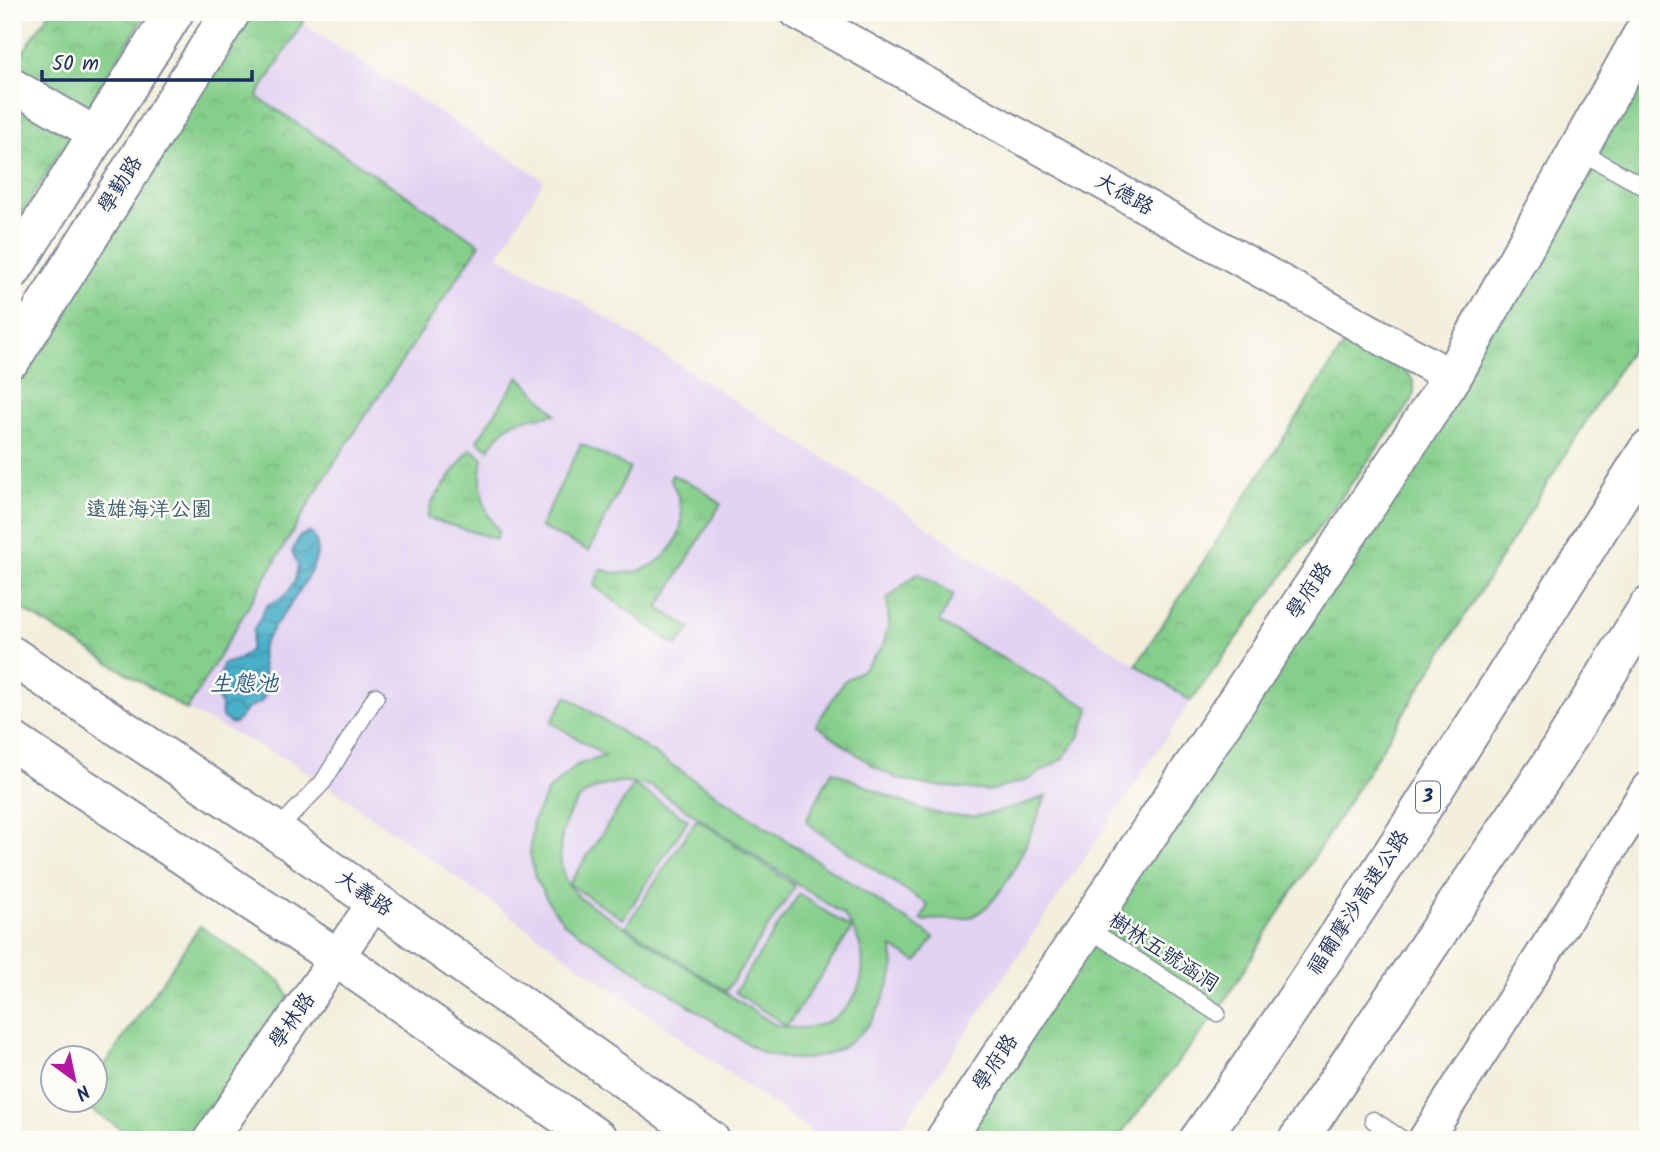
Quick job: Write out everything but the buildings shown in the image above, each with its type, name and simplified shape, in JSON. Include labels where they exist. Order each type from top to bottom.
[{"type":"main road","points":[[12,270],[174,12]]},
{"type":"main road","name":"學勤路","points":[[12,358],[231,12]]},
{"type":"main road","name":"學府路","points":[[945,1140],[1452,377],[1648,25]]},
{"type":"main road","name":"福爾摩沙高速公路","points":[[1199,1140],[1270,1039],[1470,733],[1648,450]]},
{"type":"main road","points":[[1298,1140],[1555,758],[1648,607]]},
{"type":"main road","name":"大義路","points":[[12,656],[276,831],[710,1140]]},
{"type":"main road","points":[[12,741],[337,958],[599,1140]]},
{"type":"street","name":"大德路","points":[[797,12],[1452,377]]},
{"type":"street","points":[[12,85],[96,134]]},
{"type":"street","points":[[1425,1140],[1648,789]]},
{"type":"street","name":"學林路","points":[[210,1140],[375,902]]},
{"type":"lane","points":[[1579,151],[1648,189]]},
{"type":"lane","points":[[276,831],[323,782],[376,696]]},
{"type":"lane","name":"樹林五號涵洞","points":[[1086,927],[1217,1013]]},
{"type":"lane","points":[[1373,1120],[1403,1140]]},
{"type":"shaded area","points":[[302,24],[544,180],[498,256],[582,302],[878,493],[1191,701],[893,1140],[823,1140],[323,782],[291,762],[187,710],[325,477],[256,97]]},
{"type":"green space","points":[[50,12],[147,12],[12,229],[12,68]]},
{"type":"green space","name":"遠雄海洋公園","points":[[251,12],[309,12],[257,97],[480,244],[325,477],[187,710],[12,603],[12,390]]},
{"type":"green space","points":[[1648,25],[1648,322],[1217,1013],[1116,1140],[945,1140],[1452,377]]},
{"type":"green space","points":[[1350,336],[1393,361],[1407,373],[1414,384],[1412,401],[1191,701],[1136,665]]},
{"type":"green space","points":[[519,376],[556,414],[511,424],[489,449],[477,441]]},
{"type":"green space","points":[[581,444],[630,468],[589,551],[540,527]]},
{"type":"green space","points":[[470,449],[483,458],[482,496],[488,514],[499,531],[496,539],[427,518],[432,502]]},
{"type":"green space","points":[[672,475],[699,487],[721,504],[658,608],[691,628],[677,646],[594,586],[601,569],[626,573],[639,571],[651,566],[670,550],[677,539],[682,520],[680,501],[670,479]]},
{"type":"green space","points":[[918,573],[954,595],[939,622],[1090,708],[1079,737],[1062,759],[1027,780],[989,791],[926,785],[898,779],[875,767],[816,725],[844,681],[865,668],[883,646],[889,623],[887,599]]},
{"type":"green space","points":[[567,696],[934,938],[917,962],[892,947],[894,969],[879,1009],[853,1040],[818,1057],[778,1057],[757,1050],[565,924],[551,906],[535,878],[530,853],[533,821],[547,792],[577,765],[605,756],[551,722]],"holes":[[[618,782],[651,786],[844,915],[859,943],[862,973],[858,989],[839,1015],[825,1023],[809,1027],[792,1028],[774,1024],[580,898],[570,888],[564,876],[560,852],[564,826],[575,804],[591,791]]]},
{"type":"green space","points":[[832,771],[905,803],[943,814],[983,815],[1046,796],[1026,845],[997,896],[985,908],[968,918],[925,921],[921,920],[928,905],[806,821]]},
{"type":"green space","points":[[634,785],[688,820],[623,919],[569,884]]},
{"type":"green space","points":[[697,819],[795,886],[726,991],[626,926]]},
{"type":"green space","points":[[799,894],[852,929],[787,1026],[735,992]]},
{"type":"green space","points":[[200,926],[281,982],[289,998],[202,1140],[139,1140],[98,1114],[108,1114],[108,1060]]},
{"type":"water","name":"生態池","points":[[309,532],[317,542],[311,572],[263,646],[262,662],[268,690],[261,702],[247,709],[236,723],[230,724],[222,717],[221,705],[213,689],[219,681],[223,664],[240,659],[250,650],[254,629],[267,605],[288,592],[295,580],[298,565],[292,552],[299,537]]}]
